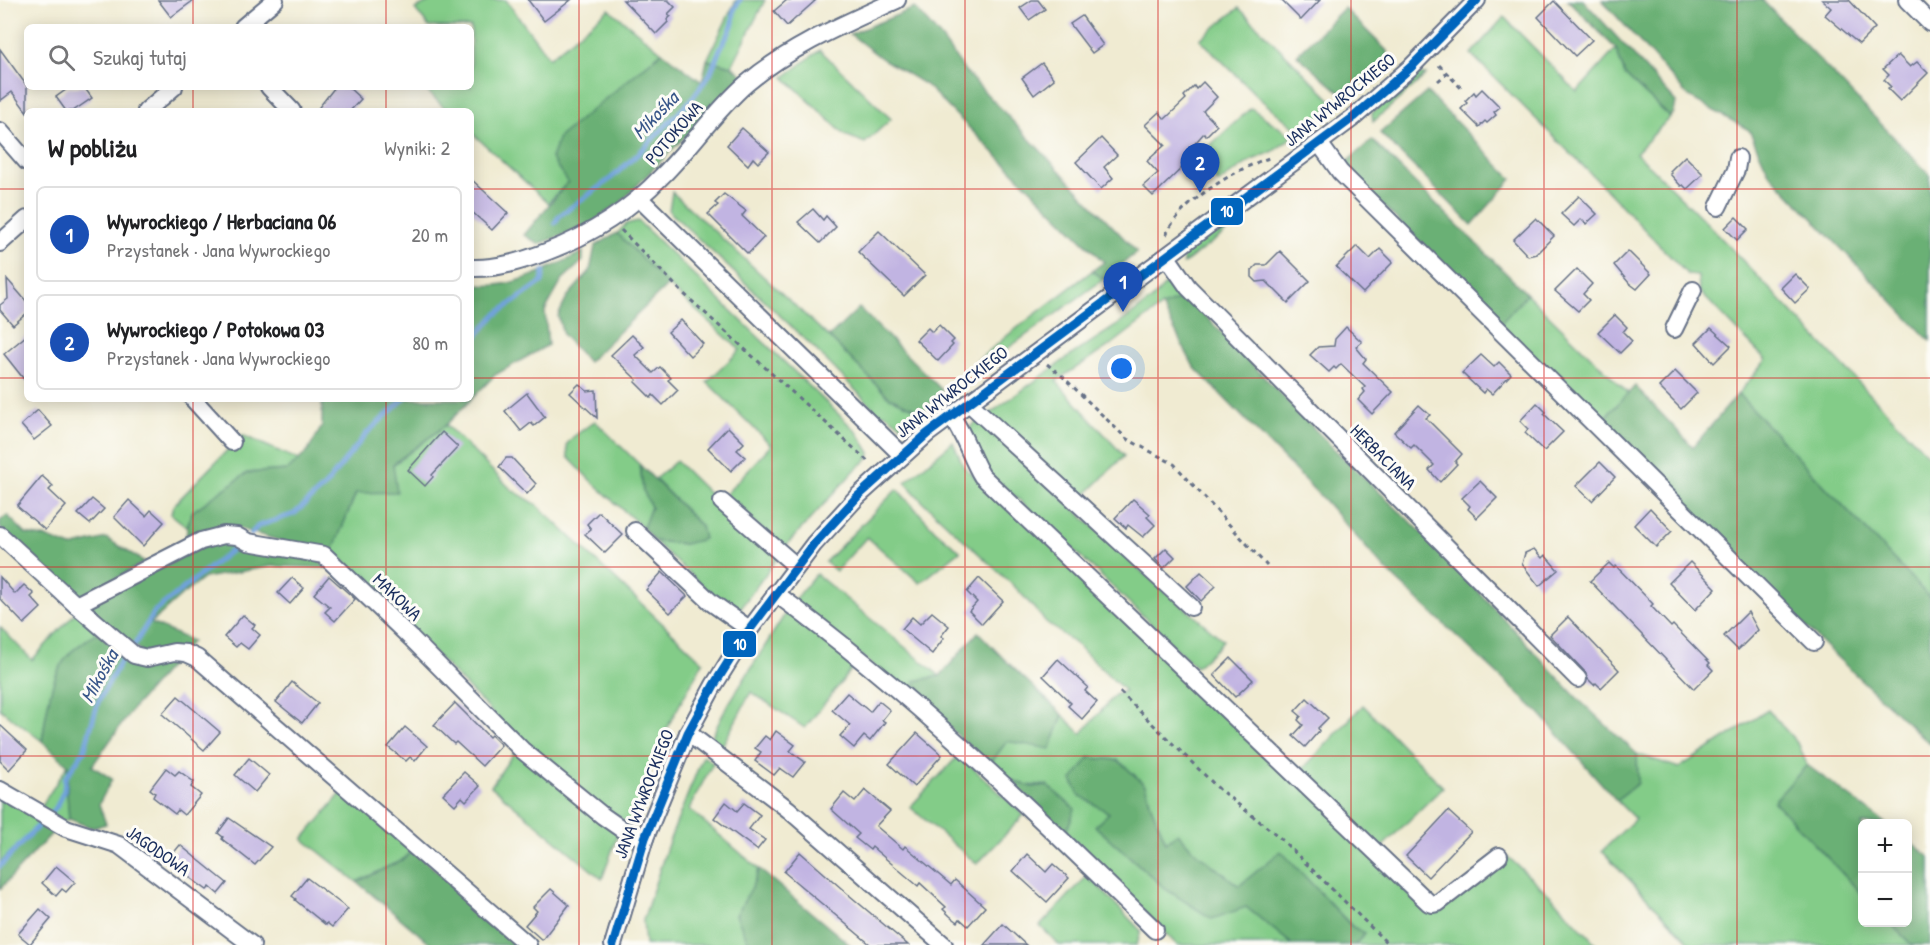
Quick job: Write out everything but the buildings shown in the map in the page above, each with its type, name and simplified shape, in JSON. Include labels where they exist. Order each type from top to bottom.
[{"type":"street","points":[[247,24],[275,0]]},
{"type":"street","name":"POTOKOWA","points":[[474,268],[488,269],[538,255],[573,242],[612,220],[664,175],[720,110],[770,65],[821,35],[897,0]]},
{"type":"street","name":"JANA WYWROCKIEGO","points":[[613,945],[645,838],[688,733],[714,685],[750,629],[814,544],[850,505],[902,455],[1375,99],[1411,67],[1477,0]]},
{"type":"street","points":[[1907,0],[1930,23]]},
{"type":"street","points":[[150,108],[170,90]]},
{"type":"street","points":[[271,90],[289,108]]},
{"type":"street","points":[[0,131],[24,159]]},
{"type":"street","points":[[1319,143],[1340,172],[1814,642]]},
{"type":"street","points":[[1718,207],[1736,171],[1738,158]]},
{"type":"street","points":[[639,198],[902,455]]},
{"type":"street","points":[[0,243],[24,222]]},
{"type":"street","name":"HERBACIANA","points":[[1167,257],[1188,287],[1578,679]]},
{"type":"street","points":[[1674,328],[1693,290]]},
{"type":"street","points":[[196,402],[232,442]]},
{"type":"street","points":[[969,403],[1191,607]]},
{"type":"street","points":[[951,416],[962,430],[972,460],[982,476],[1429,903],[1438,903],[1499,856]]},
{"type":"street","points":[[722,502],[796,566]]},
{"type":"street","points":[[635,531],[712,603],[750,629]]},
{"type":"street","points":[[0,535],[134,655],[147,658],[174,652],[186,653],[197,658],[528,945]]},
{"type":"street","name":"MAKOWA","points":[[76,605],[201,541],[224,535],[237,536],[248,542],[324,555],[411,638],[522,750],[603,816],[623,830],[645,838]]},
{"type":"street","points":[[775,593],[809,618],[928,717],[1039,816],[1155,930]]},
{"type":"street","points":[[688,733],[788,809],[944,945]]},
{"type":"street","name":"JAGODOWA","points":[[0,790],[56,823],[124,849],[252,945]]},
{"type":"path","points":[[1439,65],[1463,90]]},
{"type":"path","points":[[1438,81],[1447,73]]},
{"type":"path","points":[[612,220],[682,292],[872,464]]},
{"type":"path","points":[[1052,368],[1127,439],[1174,464],[1267,566]]},
{"type":"path","points":[[1120,692],[1220,790],[1278,836],[1389,945]]},
{"type":"green space","points":[[434,0],[506,0],[549,58],[609,9],[662,52],[619,88],[551,158],[568,182],[548,203],[474,135],[474,108],[445,108],[426,90],[474,90],[474,24],[427,24],[415,9]]},
{"type":"green space","points":[[736,0],[765,0],[732,66],[707,60]]},
{"type":"green space","points":[[1568,0],[1583,0],[1676,102],[1674,113],[1670,117],[1625,75],[1616,49]]},
{"type":"green space","points":[[1602,0],[1762,0],[1930,175],[1930,341],[1769,173],[1749,130],[1689,97]]},
{"type":"green space","points":[[915,8],[942,39],[964,70],[1137,252],[1104,279],[1092,271],[1104,262],[926,85],[881,58],[850,34]]},
{"type":"green space","points":[[1239,8],[1334,103],[1300,132],[1260,99],[1200,39]]},
{"type":"green space","points":[[1344,8],[1387,51],[1389,59],[1344,96],[1297,55]]},
{"type":"green space","points":[[1504,17],[1577,92],[1616,49],[1625,75],[1670,117],[1636,153],[1703,219],[1930,457],[1930,598],[1738,394],[1766,360],[1699,291],[1698,276],[1688,275],[1471,54]]},
{"type":"green space","points":[[820,50],[891,119],[865,143],[845,135],[784,77]]},
{"type":"green space","points":[[662,52],[702,82],[707,60],[732,66],[744,76],[620,203],[585,227],[539,244],[524,235],[568,182],[551,158],[559,137]]},
{"type":"green space","points":[[1416,74],[1426,75],[1373,122],[1372,113]]},
{"type":"green space","points":[[1427,92],[1512,179],[1472,225],[1380,133]]},
{"type":"green space","points":[[1251,108],[1293,137],[1272,152],[1252,160],[1218,183],[1210,170],[1217,163],[1205,150]]},
{"type":"green space","points":[[1372,140],[1527,294],[1500,324],[1343,165]]},
{"type":"green space","points":[[672,192],[829,337],[889,397],[923,412],[910,424],[903,426],[884,413],[880,415],[810,344],[669,211]]},
{"type":"green space","points":[[1264,194],[1273,197],[1183,264],[1183,255]]},
{"type":"green space","points":[[638,221],[858,433],[870,453],[869,458],[855,470],[784,548],[729,502],[726,494],[771,445],[707,382],[740,350],[668,285],[617,234],[626,224]]},
{"type":"green space","points":[[617,233],[668,285],[588,362],[563,335],[558,316],[568,296],[590,271],[595,246]]},
{"type":"green space","points":[[583,252],[583,261],[563,279],[545,311],[548,345],[495,375],[474,396],[474,284],[500,285],[543,271]]},
{"type":"green space","points":[[1092,271],[1104,279],[985,365],[977,361],[1008,335]]},
{"type":"green space","points":[[1173,280],[1187,297],[1162,306],[1111,345],[1056,381],[1124,456],[1080,500],[989,414],[1116,326]]},
{"type":"green space","points":[[1527,294],[1628,393],[1601,422],[1500,324]]},
{"type":"green space","points":[[1187,297],[1332,447],[1438,548],[1578,699],[1637,754],[1638,783],[1616,800],[1540,714],[1385,569],[1324,500],[1194,367],[1162,306]]},
{"type":"green space","points":[[859,308],[942,390],[923,412],[889,397],[829,337]]},
{"type":"green space","points":[[1635,386],[1693,447],[1738,394],[1930,598],[1930,744],[1826,647],[1601,422]]},
{"type":"green space","points":[[322,402],[469,402],[446,425],[393,464],[397,492],[356,493],[333,550],[291,544],[234,527],[186,541],[187,527],[192,512],[247,473],[288,470],[308,451],[322,426]]},
{"type":"green space","points":[[979,420],[1141,571],[1223,640],[1217,648],[1196,667],[1048,525],[978,464],[965,431]]},
{"type":"green space","points":[[595,421],[640,465],[643,490],[651,507],[643,528],[568,457],[567,444]]},
{"type":"green space","points":[[446,425],[512,490],[536,504],[703,662],[668,726],[629,824],[595,803],[521,742],[333,550],[356,493]]},
{"type":"green space","points":[[242,435],[299,460],[288,470],[247,473],[192,512],[187,527],[171,514],[173,506]]},
{"type":"green space","points":[[953,442],[964,467],[1443,909],[1508,857],[1552,897],[1597,945],[1355,945],[1365,933],[1353,927],[1281,852],[1239,886],[1192,849],[1178,833],[1166,842],[1145,785],[1118,760],[1089,758],[1080,795],[1110,813],[1095,826],[1167,890],[1246,907],[1293,945],[1177,945],[1066,832],[1072,816],[1047,785],[1038,786],[1016,782],[990,764],[1007,741],[1050,748],[1063,715],[1081,734],[1115,695],[1125,691],[1078,646],[1046,622],[1018,590],[923,502],[905,482]]},
{"type":"green space","points":[[676,461],[778,557],[737,613],[724,605],[654,541],[685,544],[701,526],[655,479]]},
{"type":"green space","points":[[640,465],[701,526],[704,539],[685,544],[654,541],[643,528],[651,507],[643,490]]},
{"type":"green space","points":[[897,489],[935,530],[960,551],[920,583],[867,537],[836,571],[825,562]]},
{"type":"green space","points":[[7,515],[26,534],[48,538],[71,547],[106,538],[145,562],[82,599],[0,528],[0,521]]},
{"type":"green space","points":[[228,539],[317,557],[326,568],[273,566],[204,578],[151,623],[192,641],[185,649],[144,653],[82,607],[210,543]]},
{"type":"green space","points":[[816,574],[940,676],[915,681],[945,724],[794,601]]},
{"type":"green space","points":[[76,612],[97,632],[71,652],[58,671],[50,694],[42,741],[0,709],[0,627],[32,660]]},
{"type":"green space","points":[[795,613],[855,665],[805,728],[751,692],[721,748],[711,738],[726,708],[785,614]]},
{"type":"green space","points":[[97,632],[115,648],[177,658],[134,707],[92,766],[112,779],[99,804],[106,824],[92,828],[69,819],[68,765],[42,741],[50,694],[58,671],[71,652]]},
{"type":"green space","points":[[978,632],[1063,715],[1050,749],[1007,741],[990,764],[945,724],[914,681],[940,676]]},
{"type":"green space","points":[[1363,705],[1443,787],[1380,849],[1301,771]]},
{"type":"green space","points":[[1768,710],[1799,745],[1807,765],[1774,802],[1858,890],[1858,927],[1894,927],[1912,945],[1692,945],[1602,851],[1635,819],[1616,800],[1638,783],[1637,754],[1679,768]]},
{"type":"green space","points":[[515,751],[618,834],[602,879],[491,786]]},
{"type":"green space","points":[[959,755],[1024,815],[977,864],[910,807]]},
{"type":"green space","points":[[703,756],[713,763],[689,809],[759,869],[752,887],[747,939],[755,945],[645,945],[643,920],[668,844]]},
{"type":"green space","points":[[1089,758],[1118,760],[1145,785],[1166,842],[1178,833],[1192,849],[1239,886],[1281,851],[1352,927],[1365,933],[1355,945],[1293,945],[1246,907],[1212,919],[1167,890],[1095,826],[1109,813],[1079,795],[1072,780]]},
{"type":"green space","points":[[68,765],[69,819],[63,822],[40,808]]},
{"type":"green space","points":[[1807,765],[1880,819],[1858,819],[1858,890],[1774,801]]},
{"type":"green space","points":[[1008,779],[1032,787],[1047,785],[1075,809],[1066,832]]},
{"type":"green space","points":[[344,790],[413,850],[404,859],[357,882],[303,839]]},
{"type":"green space","points":[[0,798],[29,812],[40,823],[0,863]]},
{"type":"green space","points":[[40,823],[53,832],[0,889],[0,863]]},
{"type":"green space","points":[[1912,843],[1930,857],[1930,945],[1912,945],[1894,927],[1912,927]]},
{"type":"green space","points":[[413,850],[521,945],[432,945],[357,882],[404,859]]},
{"type":"green space","points":[[759,869],[850,945],[755,945],[747,939],[736,915]]},
{"type":"green space","points":[[1088,875],[1141,931],[1137,945],[1059,945],[1040,926]]},
{"type":"waterway","name":"Mikośka","points":[[555,223],[559,216],[609,180],[639,153],[690,101],[710,74],[729,33],[734,10],[740,0]]},
{"type":"waterway","name":"Mikośka","points":[[474,339],[494,316],[542,282],[544,271]]},
{"type":"waterway","name":"Mikośka","points":[[251,534],[258,526],[294,514],[324,487],[367,433],[401,402]]},
{"type":"waterway","name":"Mikośka","points":[[0,866],[57,806],[64,790],[65,778],[84,751],[98,702],[124,655],[133,647],[155,611],[233,549]]},
{"type":"transit line","name":"10","points":[[613,945],[645,838],[688,733],[744,637],[814,544],[857,497],[927,434],[1354,117],[1411,67],[1477,0]]},
{"type":"place","name":"Wywrockiego / Potokowa 03","points":[[1200,193]]},
{"type":"place","name":"Wywrockiego / Herbaciana 06","points":[[1123,312]]}]
